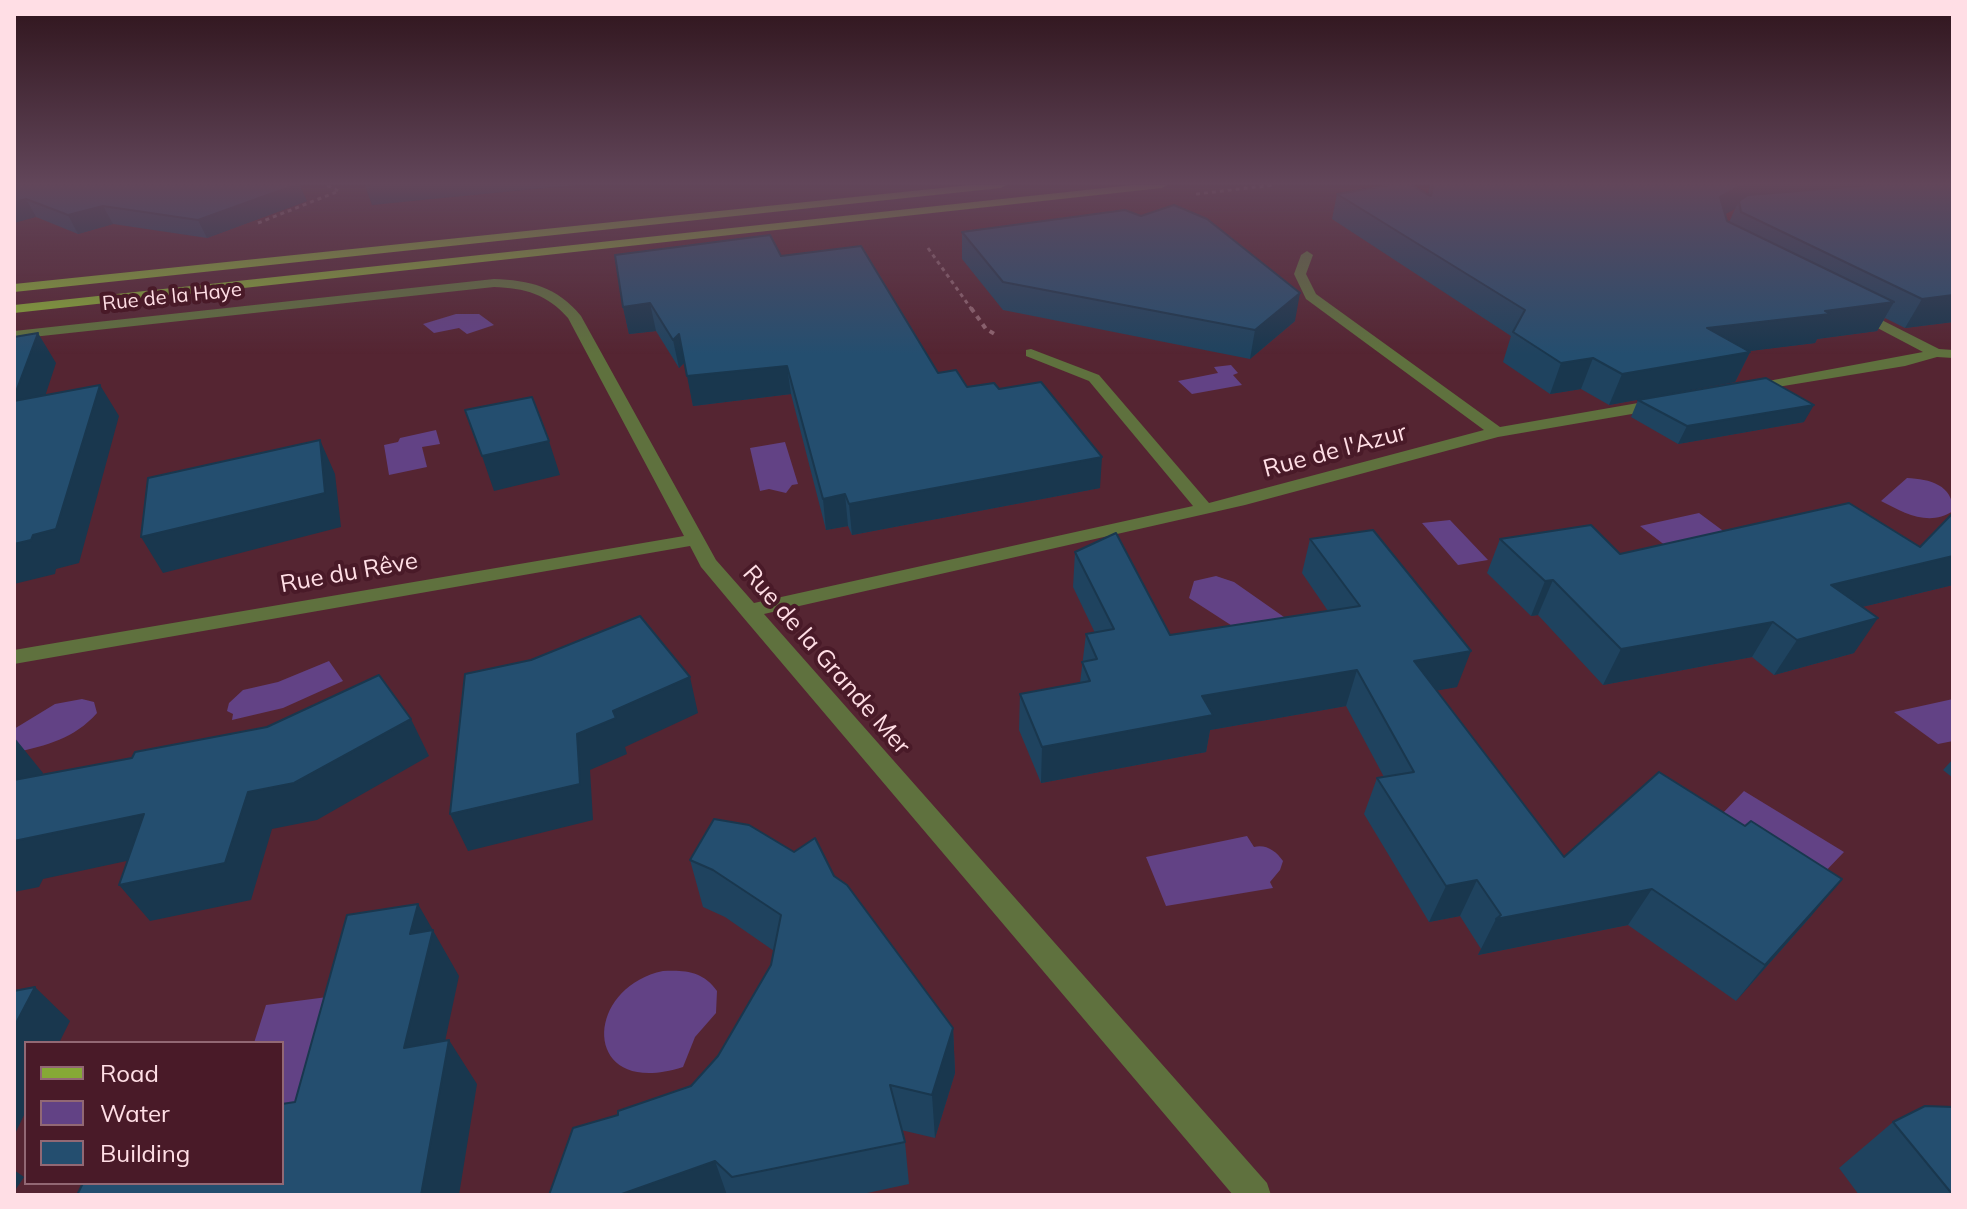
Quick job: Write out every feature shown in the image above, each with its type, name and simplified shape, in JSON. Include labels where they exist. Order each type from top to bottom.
[{"type":"main road","points":[[14,288],[460,241]]},
{"type":"main road","points":[[14,309],[641,241]]},
{"type":"street","points":[[1307,255],[1300,274],[1311,296],[1497,432]]},
{"type":"street","name":"Rue de la Grande Mer","points":[[334,299],[494,283],[525,284],[551,293],[574,316],[708,563],[1255,1195]]},
{"type":"street","name":"Rue de la Haye","points":[[14,335],[334,299]]},
{"type":"street","points":[[1842,304],[1944,353]]},
{"type":"street","points":[[1031,353],[1094,378],[1205,509]]},
{"type":"street","points":[[1732,392],[1944,353]]},
{"type":"street","name":"Rue de l'Azur","points":[[749,611],[1205,509],[1497,432],[1685,400]]},
{"type":"street","name":"Rue du Rêve","points":[[14,657],[693,540]]},
{"type":"path","points":[[924,241],[986,329],[1031,353]]},
{"type":"water","points":[[456,314],[479,314],[494,325],[467,334],[459,328],[434,333],[423,324]]},
{"type":"water","points":[[1231,365],[1238,373],[1233,375],[1242,385],[1192,394],[1178,381],[1218,373],[1214,367]]},
{"type":"water","points":[[436,430],[440,444],[422,447],[427,467],[389,475],[384,445]]},
{"type":"water","points":[[785,442],[798,484],[792,485],[786,493],[769,489],[760,491],[750,448]]},
{"type":"water","points":[[1907,478],[1932,482],[1945,489],[1953,511],[1944,516],[1926,518],[1908,514],[1881,501]]},
{"type":"water","points":[[1699,513],[1726,533],[1666,546],[1640,526]]},
{"type":"water","points":[[1450,520],[1488,560],[1458,565],[1422,523]]},
{"type":"water","points":[[1216,576],[1234,582],[1284,617],[1285,621],[1254,640],[1189,598],[1194,581]]},
{"type":"water","points":[[329,661],[343,681],[283,708],[232,720],[233,714],[227,711],[229,703],[243,690],[278,682]]},
{"type":"water","points":[[82,699],[94,702],[97,713],[88,722],[59,740],[14,753],[14,729],[55,704]]},
{"type":"water","points":[[1953,699],[1953,741],[1938,744],[1894,712]]},
{"type":"water","points":[[1744,791],[1844,852],[1820,877],[1722,814]]},
{"type":"water","points":[[1247,836],[1254,847],[1270,849],[1283,861],[1270,882],[1273,888],[1166,906],[1146,857]]},
{"type":"water","points":[[663,971],[686,972],[706,979],[717,991],[716,1013],[695,1037],[683,1067],[650,1073],[625,1068],[610,1056],[604,1038],[607,1018],[618,998],[636,981]]},
{"type":"water","points":[[335,996],[303,1114],[284,1117],[284,1041],[255,1041],[266,1005]]},
{"type":"building","points":[[720,241],[773,241],[781,256],[861,246],[938,373],[956,370],[967,387],[994,383],[999,389],[1041,382],[1102,457],[849,504],[845,494],[823,499],[787,366],[687,376],[679,334],[673,340],[650,303],[623,307],[615,255]]},
{"type":"building","points":[[970,241],[1235,241],[1300,293],[1255,330],[1003,282]]},
{"type":"building","points":[[1414,241],[1769,241],[1894,302],[1825,311],[1830,314],[1707,328],[1750,352],[1622,374],[1593,358],[1561,363],[1513,332],[1525,310]]},
{"type":"building","points":[[1802,241],[1953,241],[1953,295],[1922,299]]},
{"type":"building","points":[[38,333],[14,397],[14,337]]},
{"type":"building","points":[[1766,378],[1814,405],[1687,426],[1638,400]]},
{"type":"building","points":[[100,385],[56,529],[14,544],[14,401]]},
{"type":"building","points":[[532,397],[549,441],[482,456],[465,410]]},
{"type":"building","points":[[320,440],[325,493],[141,537],[148,478]]},
{"type":"building","points":[[1849,503],[1920,547],[1953,513],[1953,556],[1831,585],[1878,618],[1797,640],[1773,622],[1621,649],[1553,580],[1545,581],[1500,539],[1591,525],[1620,554]]},
{"type":"building","points":[[1373,530],[1471,651],[1414,661],[1564,857],[1659,772],[1745,826],[1751,821],[1842,879],[1765,965],[1652,889],[1496,919],[1501,915],[1477,880],[1446,886],[1377,778],[1414,772],[1357,670],[1202,696],[1213,715],[1042,747],[1020,694],[1090,681],[1082,662],[1097,659],[1086,634],[1114,629],[1075,552],[1116,533],[1170,635],[1360,606],[1310,539]]},
{"type":"building","points":[[640,616],[690,677],[613,711],[616,718],[577,734],[580,784],[450,814],[465,674],[531,660]]},
{"type":"building","points":[[379,675],[411,719],[294,783],[248,792],[225,863],[119,885],[144,814],[14,841],[14,780],[132,758],[135,752],[267,727]]},
{"type":"building","points":[[714,819],[749,825],[794,852],[815,838],[834,876],[847,885],[953,1028],[932,1095],[890,1085],[905,1142],[732,1177],[715,1161],[619,1195],[549,1195],[573,1128],[618,1115],[618,1111],[691,1086],[718,1056],[771,965],[781,915],[713,870],[690,860]]},
{"type":"building","points":[[418,904],[410,934],[433,930],[404,1048],[449,1040],[421,1195],[77,1195],[82,1185],[284,1185],[284,1104],[295,1102],[347,915]]},
{"type":"building","points":[[35,987],[14,1027],[14,991]]},
{"type":"building","points":[[1925,1106],[1953,1107],[1953,1195],[1893,1122]]}]
